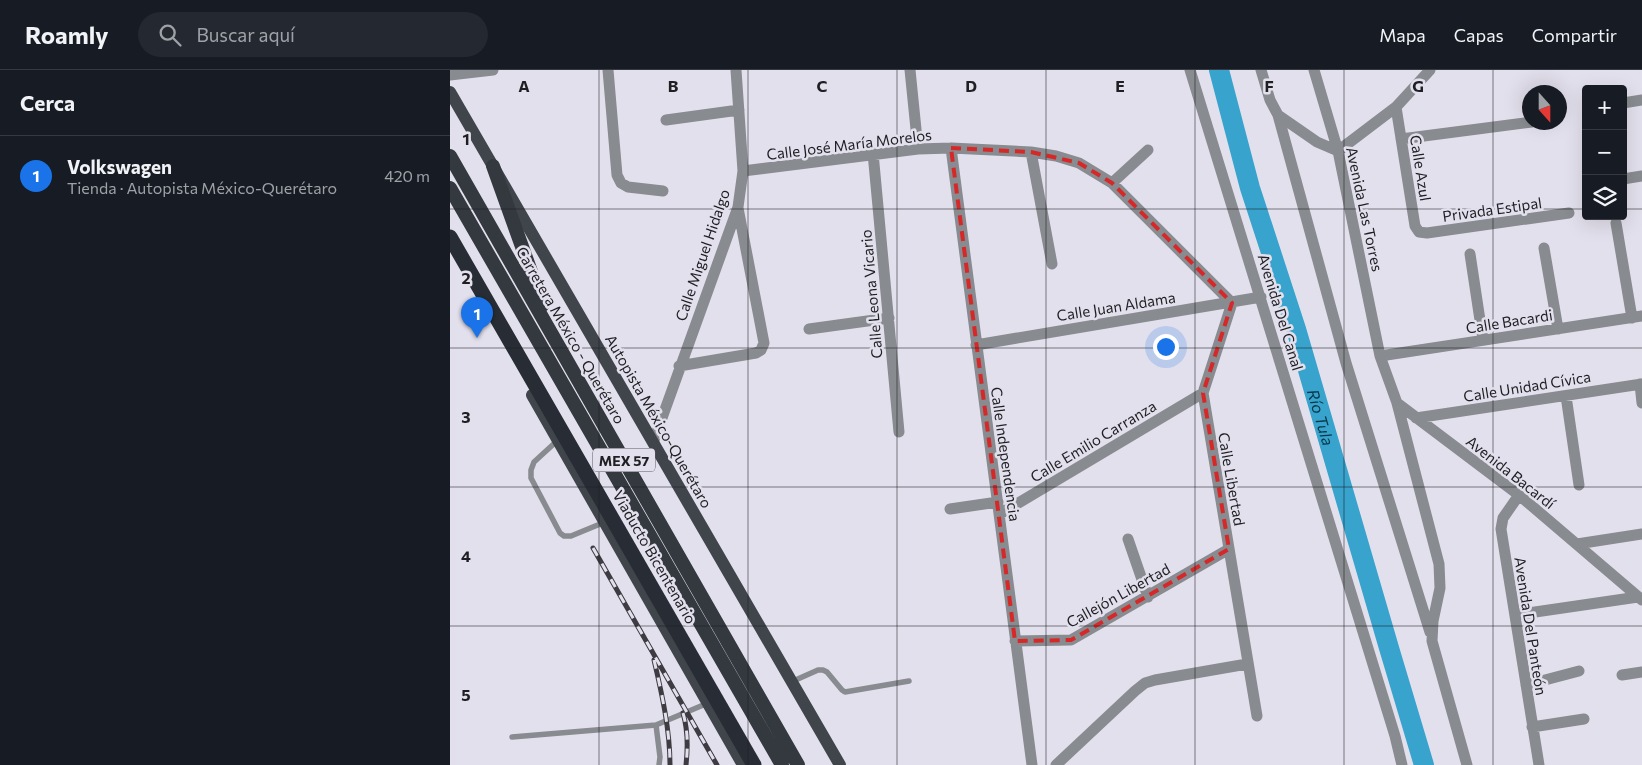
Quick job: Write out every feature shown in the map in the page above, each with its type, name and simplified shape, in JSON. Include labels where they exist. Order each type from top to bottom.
[{"type":"highway","name":"Carretera México - Querétaro","points":[[450,156],[798,765]]},
{"type":"highway","points":[[493,166],[556,341]]},
{"type":"highway","name":"MEX 57","points":[[450,188],[782,765]]},
{"type":"highway","points":[[450,203],[484,248]]},
{"type":"highway","name":"Viaducto Bicentenario","points":[[450,237],[754,765]]},
{"type":"main road","name":"Autopista México-Querétaro","points":[[450,92],[840,765]]},
{"type":"main road","points":[[450,249],[743,765]]},
{"type":"street","points":[[450,75],[493,70]]},
{"type":"street","points":[[608,70],[617,175],[621,183],[628,187],[663,192]]},
{"type":"street","name":"Calle Miguel Hidalgo","points":[[653,443],[679,366],[738,207],[743,172],[736,70]]},
{"type":"street","points":[[910,70],[918,149]]},
{"type":"street","name":"Avenida Del Canal","points":[[1190,70],[1395,736],[1402,765]]},
{"type":"street","points":[[1261,70],[1270,100],[1278,116],[1346,363],[1432,641],[1467,765]]},
{"type":"street","name":"Avenida Las Torres","points":[[1314,70],[1338,151],[1380,356]]},
{"type":"street","points":[[1278,116],[1317,142],[1338,151],[1396,107],[1430,70]]},
{"type":"street","points":[[1627,102],[1642,100]]},
{"type":"street","name":"Calle Azul","points":[[1396,107],[1414,226],[1419,232]]},
{"type":"street","points":[[666,120],[739,110]]},
{"type":"street","points":[[1401,139],[1522,123]]},
{"type":"street","name":"Calle José María Morelos","points":[[743,172],[918,149],[951,148],[1031,152],[1056,156],[1079,163],[1112,184],[1232,303]]},
{"type":"street","name":"Calle Independencia","points":[[951,148],[1032,765]]},
{"type":"street","points":[[1112,184],[1148,150]]},
{"type":"street","points":[[1031,152],[1052,264]]},
{"type":"street","name":"Calle Leona Vicario","points":[[873,154],[900,432]]},
{"type":"street","points":[[1627,178],[1642,176]]},
{"type":"street","points":[[679,366],[756,352],[761,350],[764,343],[738,207]]},
{"type":"street","name":"Privada Estipal","points":[[1419,232],[1427,233],[1568,213]]},
{"type":"street","points":[[1616,223],[1637,317]]},
{"type":"street","points":[[1544,248],[1558,329]]},
{"type":"street","points":[[1470,254],[1484,340]]},
{"type":"street","name":"Calle Juan Aldama","points":[[976,345],[1261,297]]},
{"type":"street","name":"Calle Libertad","points":[[1232,303],[1203,393],[1257,716]]},
{"type":"street","name":"Calle Bacardi","points":[[1380,356],[1637,317]]},
{"type":"street","points":[[809,329],[888,318]]},
{"type":"street","name":"Avenida Bacardí","points":[[1380,356],[1398,403],[1520,496],[1640,598]]},
{"type":"street","points":[[1641,384],[1642,403]]},
{"type":"street","name":"Calle Unidad Cívica","points":[[1416,418],[1641,384]]},
{"type":"street","name":"Calle Emilio Carranza","points":[[1000,514],[1203,393]]},
{"type":"street","points":[[1566,396],[1578,485]]},
{"type":"street","points":[[1398,403],[1439,564],[1440,588],[1432,621],[1432,641]]},
{"type":"street","name":"Avenida Del Panteón","points":[[1520,496],[1503,518],[1501,529],[1539,765]]},
{"type":"street","points":[[950,509],[998,502]]},
{"type":"street","points":[[1577,544],[1642,534]]},
{"type":"street","points":[[1128,539],[1148,596]]},
{"type":"street","name":"Callejón Libertad","points":[[1016,641],[1071,640],[1229,549]]},
{"type":"street","points":[[1515,616],[1640,598]]},
{"type":"street","points":[[1056,765],[1136,690],[1146,683],[1247,664]]},
{"type":"street","points":[[1526,685],[1579,671]]},
{"type":"street","points":[[1622,675],[1642,672]]},
{"type":"street","points":[[1532,726],[1584,718]]},
{"type":"lane","points":[[558,440],[534,462],[530,470],[532,478],[560,533],[564,536],[571,536],[605,522]]},
{"type":"lane","points":[[791,682],[818,670],[827,672],[842,690],[846,692],[909,681]]},
{"type":"lane","points":[[512,737],[656,725],[708,703]]},
{"type":"lane","points":[[656,725],[660,757],[658,765]]},
{"type":"highlighted area","points":[[951,148],[1031,152],[1079,163],[1112,183],[1232,303],[1203,393],[1229,549],[1071,640],[1015,641]]},
{"type":"waterway","name":"Río Tula","points":[[1219,70],[1250,188],[1296,329],[1424,765]]},
{"type":"railway","points":[[593,548],[717,765]]},
{"type":"railway","points":[[654,660],[667,725],[670,765]]},
{"type":"railway","points":[[683,713],[687,739],[686,765]]},
{"type":"place","name":"Volkswagen","points":[[477,338]]}]
